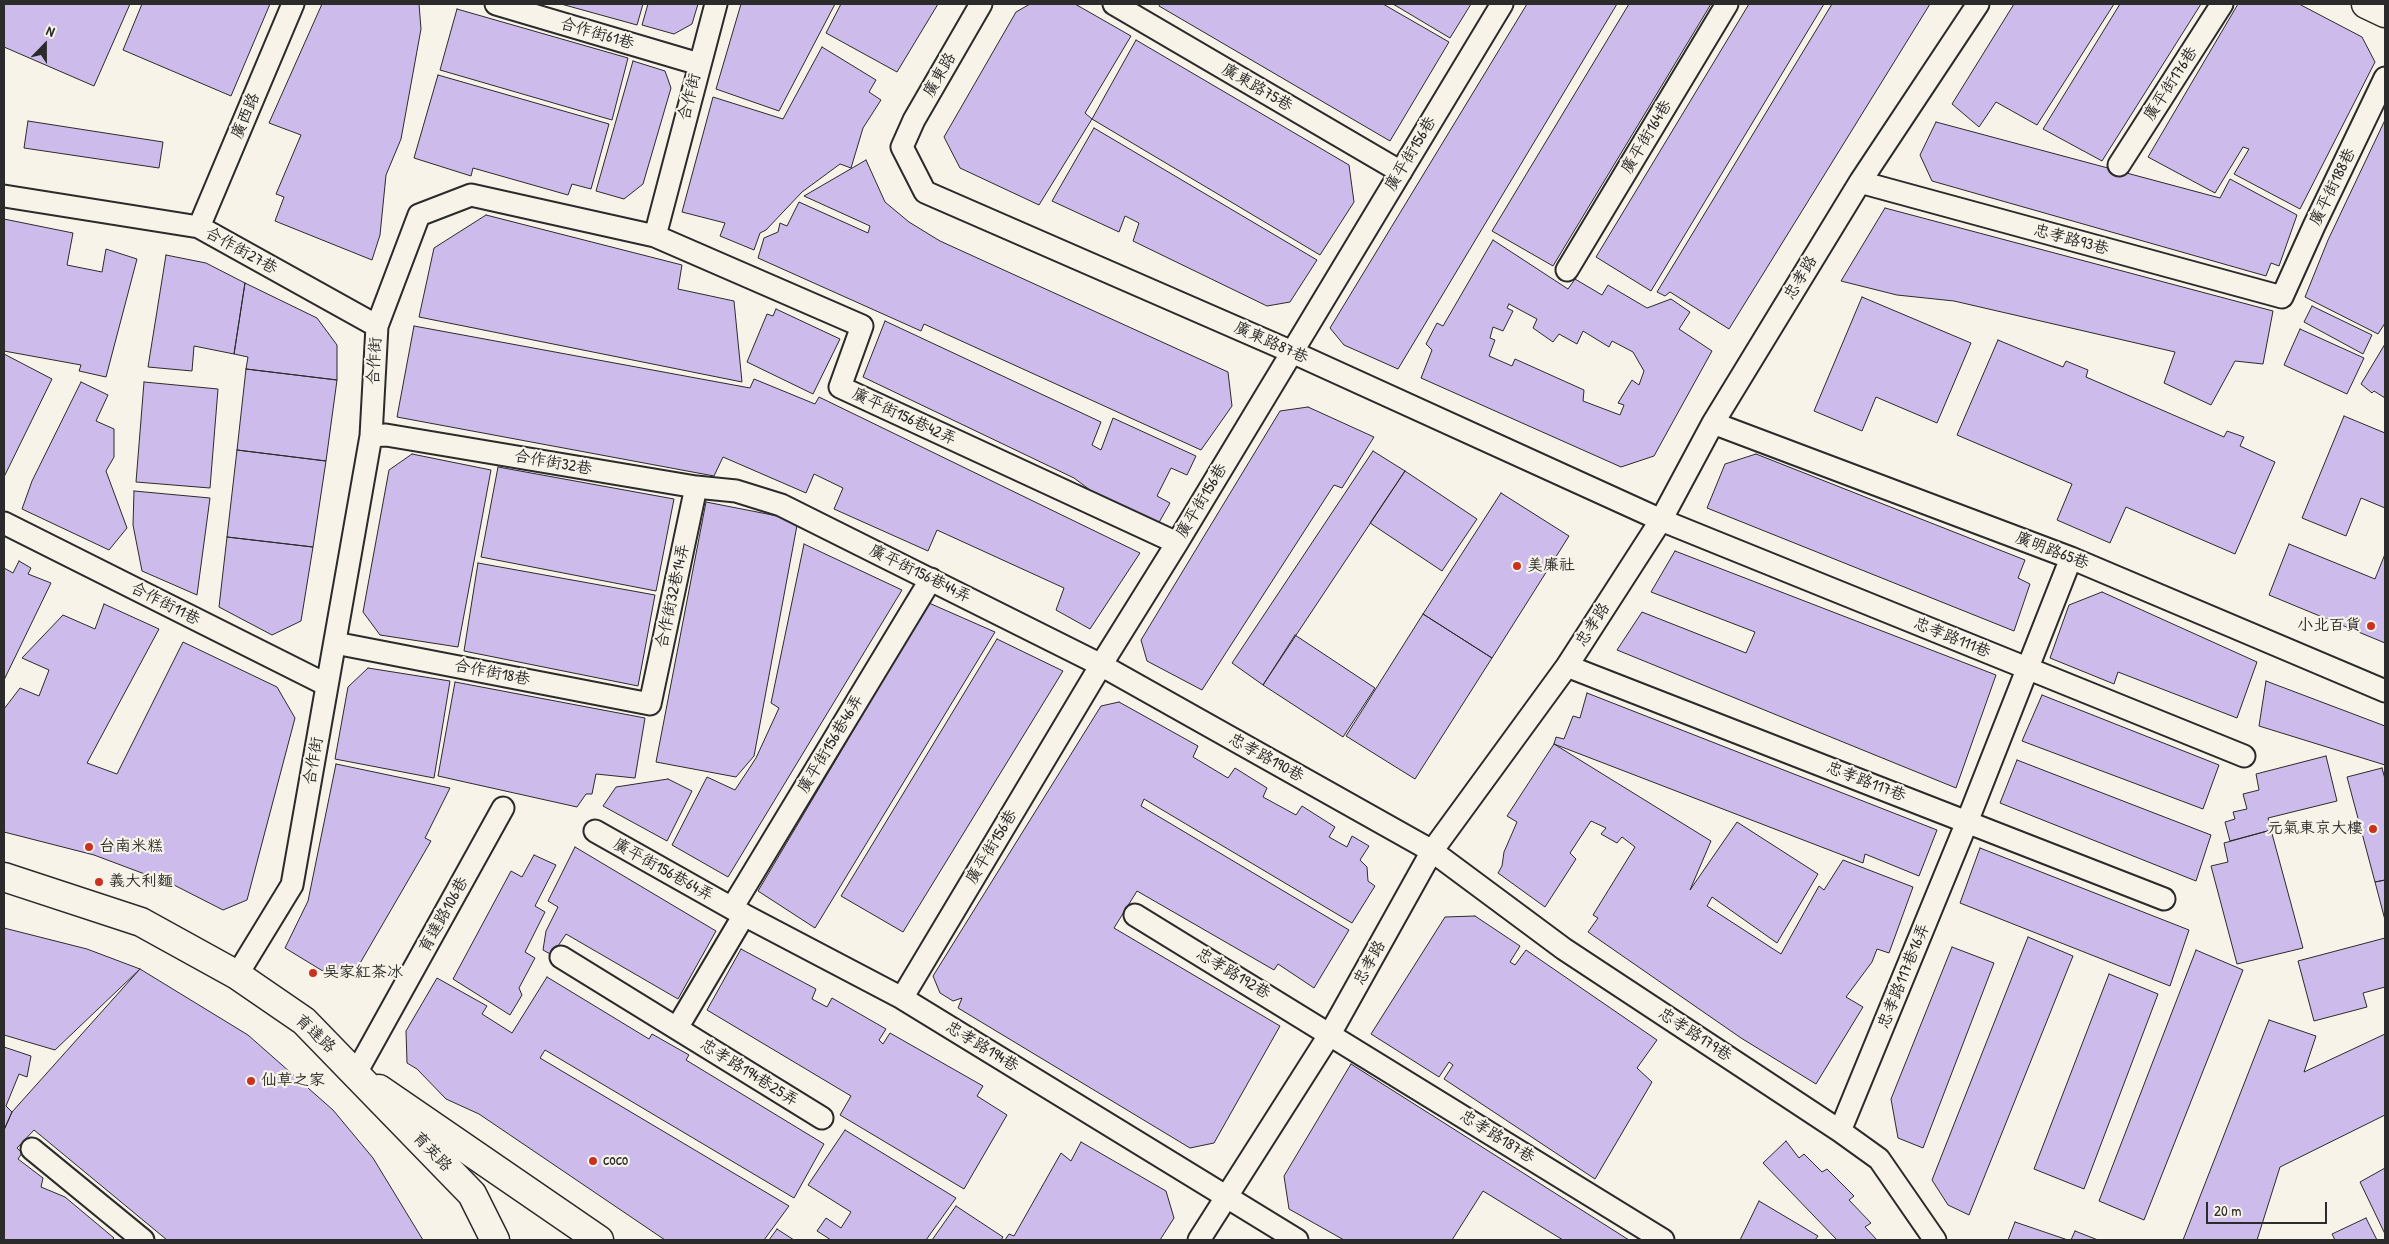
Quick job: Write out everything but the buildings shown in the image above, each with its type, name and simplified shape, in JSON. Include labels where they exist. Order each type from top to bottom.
[{"type":"street","points":[[2366,4],[2385,14]]},
{"type":"street","name":"育達路","points":[[4,877],[141,922],[237,975],[304,1020],[356,1073],[599,1240]]},
{"type":"street","name":"育英路","points":[[356,1073],[472,1194],[495,1240]]},
{"type":"lane","name":"廣西路","points":[[200,228],[293,4]]},
{"type":"lane","name":"合作街61巷","points":[[496,4],[699,64]]},
{"type":"lane","name":"合作街","points":[[237,975],[292,885],[371,436],[377,326],[419,215],[471,195],[655,236],[716,4]]},
{"type":"lane","name":"廣東路","points":[[902,147],[914,120],[981,4]]},
{"type":"lane","name":"廣東路75巷","points":[[1114,4],[1401,172]]},
{"type":"lane","name":"廣平街156巷","points":[[902,998],[1101,665],[1177,543],[1502,4]]},
{"type":"lane","name":"廣平街164巷","points":[[1567,270],[1727,4]]},
{"type":"lane","name":"忠孝路","points":[[1199,1240],[1330,1034],[1432,851],[1567,666],[1661,520],[1713,423],[1860,182],[1978,4]]},
{"type":"lane","name":"廣平街176巷","points":[[2119,165],[2222,4]]},
{"type":"lane","name":"廣平街188巷","points":[[2282,296],[2385,78]]},
{"type":"lane","name":"廣東路87巷","points":[[902,147],[924,192],[1292,352],[1661,520]]},
{"type":"lane","name":"忠孝路93巷","points":[[1860,182],[2282,296]]},
{"type":"lane","name":"合作街27巷","points":[[4,196],[200,228],[377,326]]},
{"type":"lane","name":"廣平街156巷42弄","points":[[655,236],[862,326],[840,387],[1177,543]]},
{"type":"lane","name":"廣明路65巷","points":[[1713,423],[2071,558],[2385,691]]},
{"type":"lane","name":"合作街32巷","points":[[371,436],[386,435],[736,492]]},
{"type":"lane","name":"合作街32巷14弄","points":[[650,704],[696,487]]},
{"type":"lane","name":"廣平街156巷44弄","points":[[736,492],[781,505],[1101,665]]},
{"type":"lane","name":"忠孝路111巷","points":[[1661,520],[2244,756]]},
{"type":"lane","name":"合作街11巷","points":[[4,523],[327,685]]},
{"type":"lane","name":"忠孝路117巷16弄","points":[[1840,1131],[1967,822],[2071,558]]},
{"type":"lane","name":"廣平街156巷46弄","points":[[738,912],[931,579]]},
{"type":"lane","name":"合作街18巷","points":[[335,643],[650,704]]},
{"type":"lane","name":"忠孝路190巷","points":[[1101,665],[1432,851]]},
{"type":"lane","name":"忠孝路117巷","points":[[1567,666],[2164,899]]},
{"type":"lane","name":"育達路106巷","points":[[356,1073],[503,808]]},
{"type":"lane","name":"廣平街156巷64弄","points":[[595,831],[738,912]]},
{"type":"lane","name":"忠孝路179巷","points":[[1432,851],[1564,949],[1840,1131],[1879,1159],[1935,1240]]},
{"type":"lane","name":"忠孝路194巷","points":[[738,912],[902,998],[1297,1240]]},
{"type":"lane","points":[[676,1028],[738,912]]},
{"type":"lane","name":"忠孝路192巷","points":[[1135,915],[1330,1034]]},
{"type":"lane","name":"忠孝路194巷25弄","points":[[561,957],[822,1118]]},
{"type":"lane","name":"忠孝路187巷","points":[[1330,1034],[1663,1240]]},
{"type":"lane","points":[[32,1149],[143,1240]]},
{"type":"place","name":"美廉社","points":[[1517,566]]},
{"type":"place","name":"小北百貨","points":[[2371,626]]},
{"type":"place","name":"元氣東京大樓","points":[[2373,829]]},
{"type":"place","name":"台南米糕","points":[[89,847]]},
{"type":"place","name":"義大利麵","points":[[99,882]]},
{"type":"place","name":"吳家紅茶冰","points":[[313,973]]},
{"type":"place","name":"仙草之家","points":[[251,1081]]},
{"type":"place","name":"coco","points":[[593,1161]]}]
